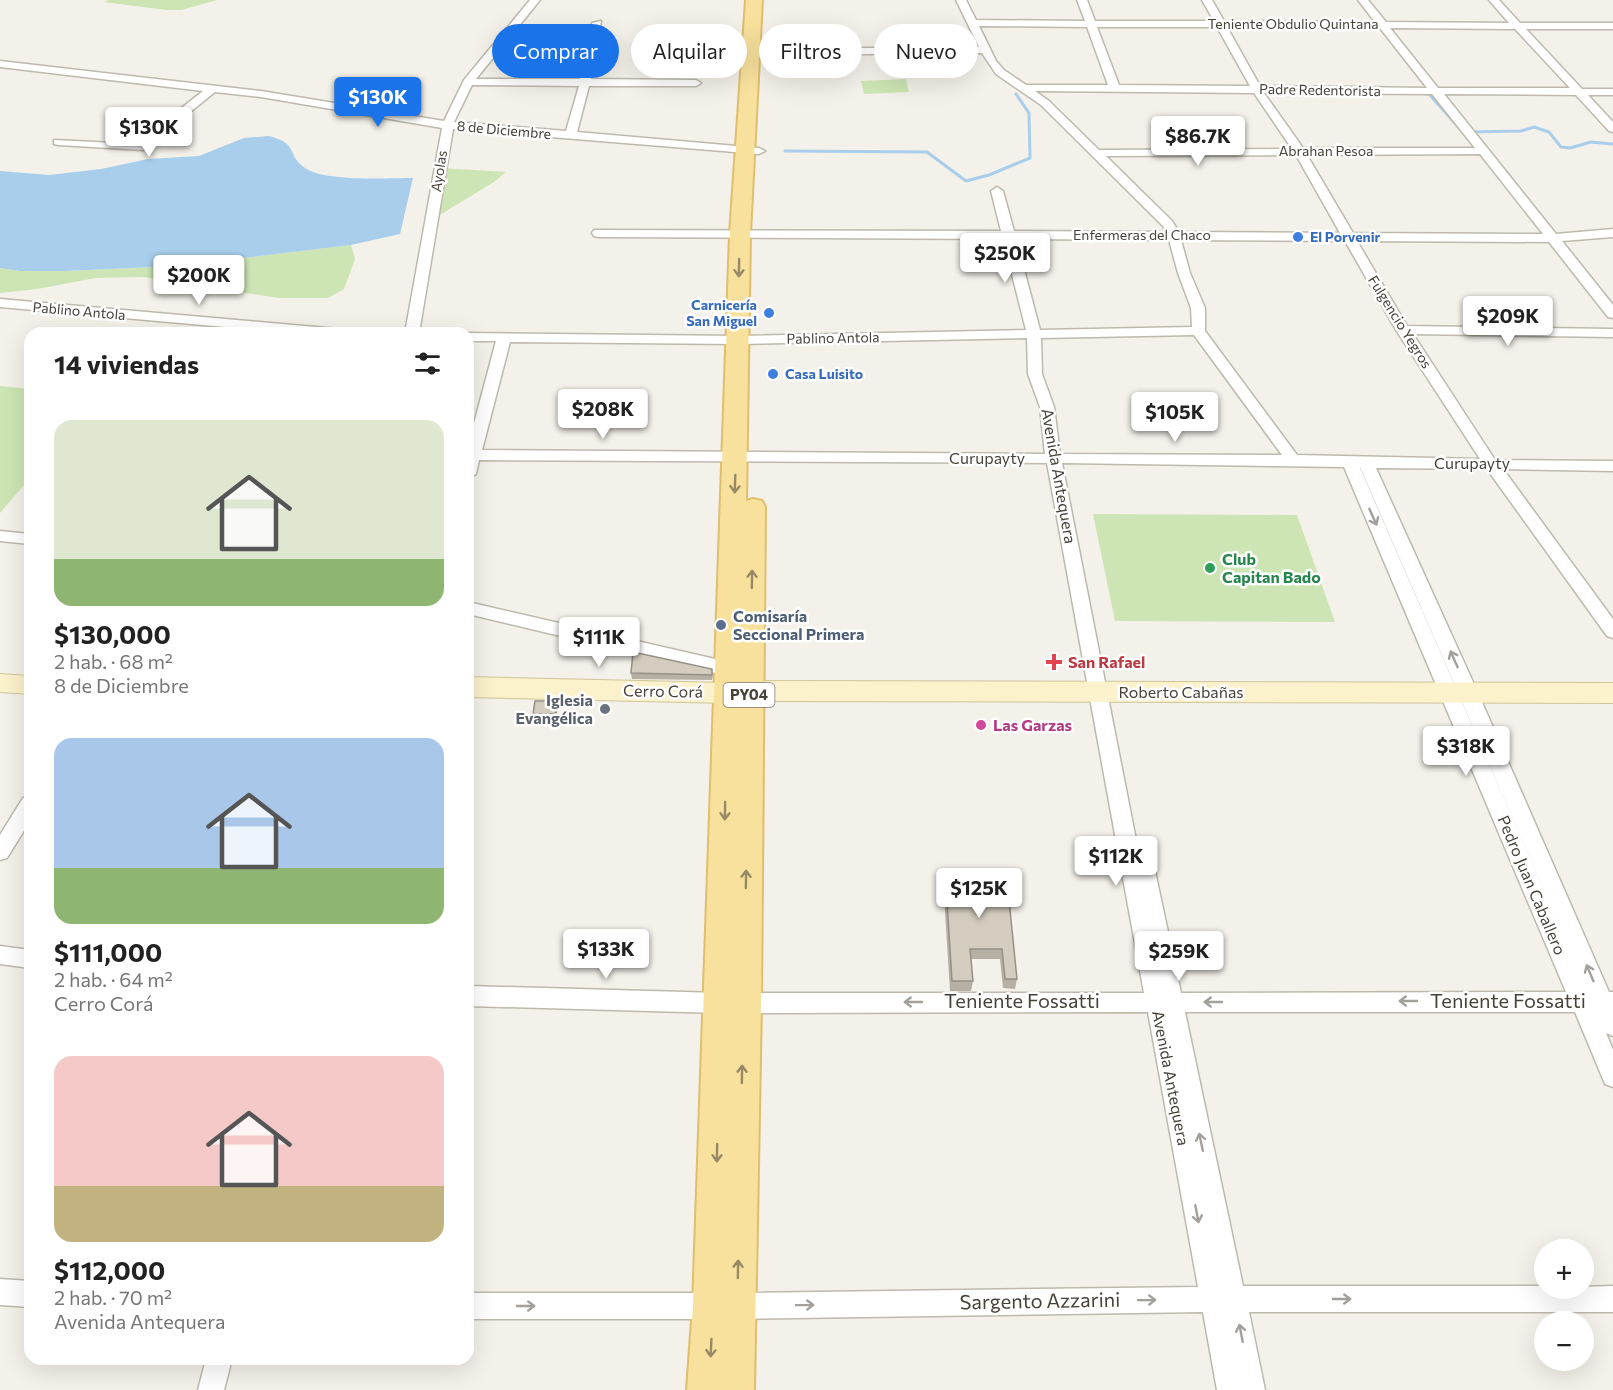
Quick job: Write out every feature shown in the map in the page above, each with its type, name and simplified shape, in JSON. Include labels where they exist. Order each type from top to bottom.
[{"type":"main road","name":"PY04","points":[[733,1390],[725,1306],[732,1003],[735,684],[745,458],[748,340],[747,234],[752,151],[754,0]]},
{"type":"main road","name":"PY04","points":[[764,24],[765,0]]},
{"type":"main road","name":"PY04","points":[[752,151],[760,78]]},
{"type":"main road","points":[[0,683],[24,685]]},
{"type":"main road","name":"Cerro Corá","points":[[474,687],[735,684]]},
{"type":"main road","name":"Roberto Cabañas","points":[[735,684],[1105,691],[1613,693]]},
{"type":"main road","name":"PY04","points":[[708,1390],[725,1306]]},
{"type":"street","name":"Ayolas","points":[[413,327],[447,125],[468,82],[535,0]]},
{"type":"street","points":[[961,0],[991,62],[1000,72],[1027,88],[1168,224],[1175,235],[1184,273],[1199,310],[1198,331],[1293,460]]},
{"type":"street","points":[[1082,0],[1115,89]]},
{"type":"street","name":"Fulgencio Yegros","points":[[1207,0],[1257,90],[1299,151],[1404,330],[1490,463],[1613,632]]},
{"type":"street","points":[[1363,0],[1613,314]]},
{"type":"street","points":[[1494,0],[1613,129]]},
{"type":"street","points":[[570,135],[579,109],[597,23]]},
{"type":"street","name":"Teniente Obdulio Quintana","points":[[973,23],[1613,26]]},
{"type":"street","points":[[862,51],[985,50]]},
{"type":"street","name":"8 de Diciembre","points":[[0,64],[213,88],[447,125],[752,151]]},
{"type":"street","points":[[468,82],[696,83]]},
{"type":"street","points":[[58,142],[139,148],[213,88]]},
{"type":"street","name":"Padre Redentorista","points":[[1027,88],[1613,92]]},
{"type":"street","name":"Abrahan Pesoa","points":[[1096,153],[1483,151]]},
{"type":"street","name":"Avenida Antequera","points":[[997,191],[1034,335],[1035,374],[1047,406],[1060,459],[1163,1002],[1224,1299],[1252,1390]]},
{"type":"street","name":"Enfermeras del Chaco","points":[[598,233],[1554,238],[1613,233]]},
{"type":"street","name":"Pablino Antola","points":[[0,303],[270,327]]},
{"type":"street","points":[[1404,330],[1613,333]]},
{"type":"street","name":"Pablino Antola","points":[[474,337],[748,340],[1198,331]]},
{"type":"street","points":[[474,445],[504,338]]},
{"type":"street","name":"Curupayty","points":[[474,456],[1293,460],[1613,466]]},
{"type":"street","name":"Pedro Juan Caballero","points":[[1358,463],[1599,1001],[1613,1026]]},
{"type":"street","points":[[0,536],[24,538]]},
{"type":"street","name":"Roberto Cabañas","points":[[474,610],[735,684]]},
{"type":"street","points":[[0,852],[24,814]]},
{"type":"street","points":[[0,955],[24,957]]},
{"type":"street","name":"Teniente Fossatti","points":[[474,996],[732,1003],[1599,1001]]},
{"type":"street","name":"Pedro Juan Caballero","points":[[1599,1001],[1613,1077]]},
{"type":"street","points":[[0,1292],[24,1293]]},
{"type":"street","name":"Avenida Antequera","points":[[1224,1299],[1230,1390]]},
{"type":"street","name":"Sargento Azzarini","points":[[474,1306],[725,1306],[1224,1299],[1613,1299]]},
{"type":"street","points":[[211,1390],[217,1365]]},
{"type":"green space","points":[[109,0],[217,0],[182,10],[166,10],[104,2]]},
{"type":"green space","points":[[906,79],[909,92],[864,94],[861,81]]},
{"type":"green space","points":[[441,168],[506,172],[494,182],[433,219]]},
{"type":"green space","points":[[351,245],[355,259],[344,289],[328,298],[279,298],[143,277],[96,278],[0,293],[0,268],[20,271],[65,271],[176,266]]},
{"type":"green space","points":[[0,386],[24,388],[24,485],[0,513]]},
{"type":"green space","name":"Club Capitan Bado","points":[[1093,514],[1297,515],[1335,622],[1115,621]]},
{"type":"water","points":[[269,136],[289,146],[299,163],[314,172],[357,178],[413,178],[400,234],[351,245],[176,266],[65,271],[20,271],[0,268],[0,171],[49,175],[101,169],[148,159],[199,156],[244,138]]},
{"type":"building","points":[[633,652],[712,669],[712,675],[631,673]]},
{"type":"building","points":[[535,701],[557,701],[555,714],[533,714]]},
{"type":"building","points":[[945,870],[1006,871],[1017,979],[1005,979],[1002,949],[970,949],[973,981],[952,981]]},
{"type":"waterway","points":[[785,151],[927,152],[966,181],[989,175],[1030,158],[1029,113],[1016,94]]},
{"type":"waterway","points":[[1426,94],[1429,94],[1461,130]]},
{"type":"waterway","points":[[1469,132],[1521,131],[1534,127],[1549,132],[1561,147],[1570,148],[1591,142],[1613,144]]},
{"type":"place","name":"El Porvenir","points":[[1298,237]]},
{"type":"place","name":"Carnicería San Miguel","points":[[769,313]]},
{"type":"place","name":"Casa Luisito","points":[[773,374]]},
{"type":"place","name":"Club Capitan Bado","points":[[1210,568]]},
{"type":"place","name":"Comisaría Seccional Primera","points":[[721,625]]},
{"type":"place","name":"San Rafael","points":[[1054,662]]},
{"type":"place","name":"Iglesia Evangélica","points":[[605,709]]},
{"type":"place","name":"Las Garzas","points":[[981,725]]}]
